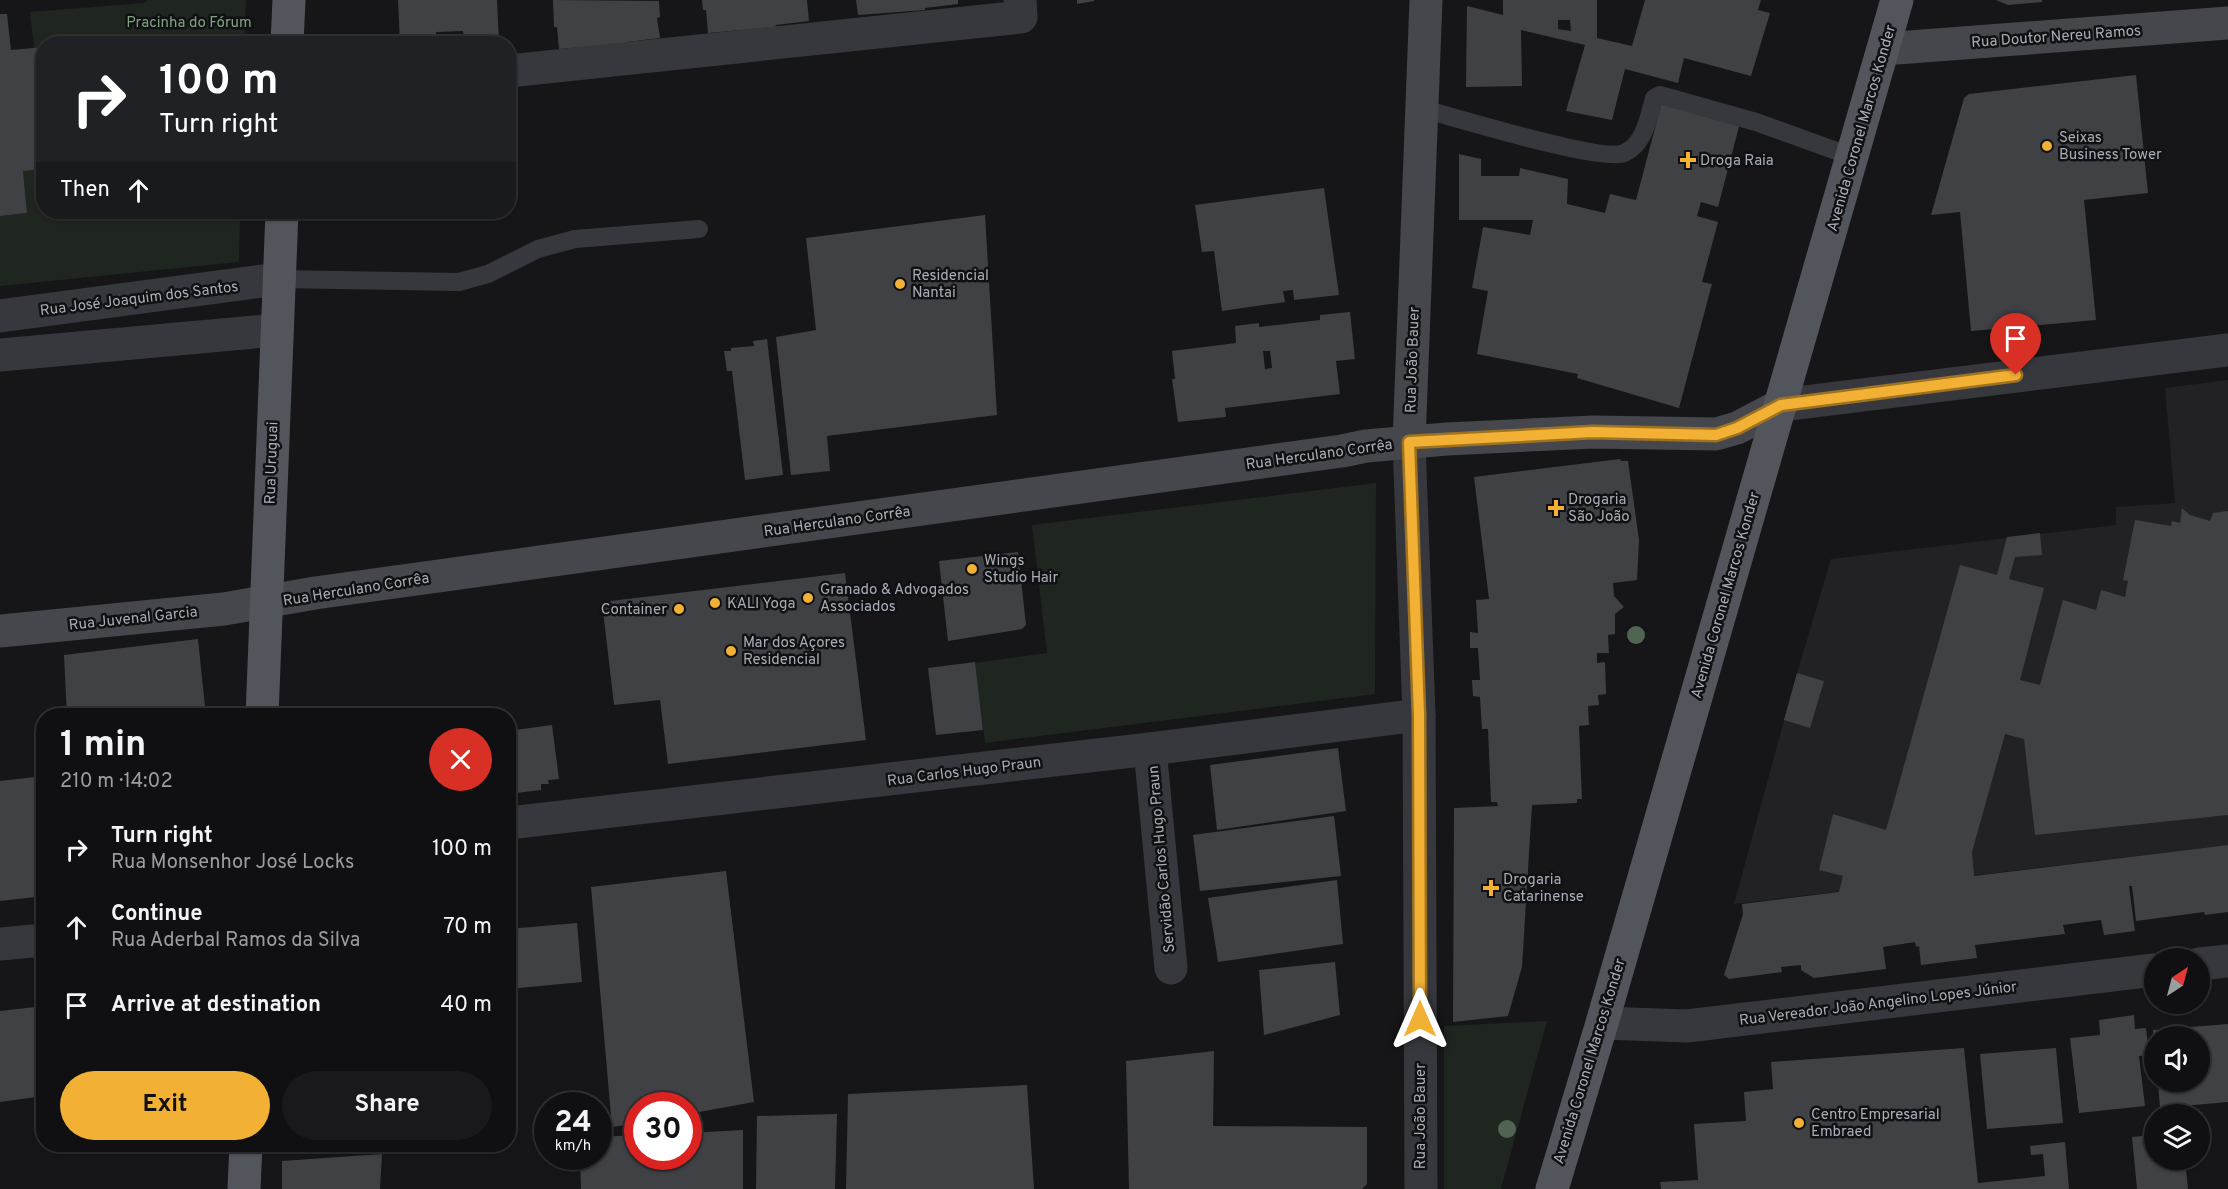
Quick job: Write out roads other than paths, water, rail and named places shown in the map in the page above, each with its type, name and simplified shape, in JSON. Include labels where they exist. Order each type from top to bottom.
[{"type":"main road","points":[[287,36],[289,0]]},
{"type":"main road","name":"Avenida Coronel Marcos Konder","points":[[1552,1189],[1898,0]]},
{"type":"main road","name":"Rua Uruguai","points":[[261,708],[282,219]]},
{"type":"main road","points":[[244,1189],[246,1152]]},
{"type":"street","points":[[516,70],[1021,17],[1020,0]]},
{"type":"street","name":"Rua João Bauer","points":[[1421,1189],[1419,715],[1409,442],[1426,0]]},
{"type":"street","name":"Rua Doutor Nereu Ramos","points":[[1883,49],[2228,23]]},
{"type":"street","name":"Rua José Joaquim dos Santos","points":[[0,316],[278,279]]},
{"type":"street","points":[[0,355],[276,330]]},
{"type":"street","points":[[1781,405],[2228,350]]},
{"type":"street","name":"Rua Herculano Corrêa","points":[[266,603],[315,593],[1330,453],[1366,446],[1593,432],[1716,435],[1737,428],[1781,405]]},
{"type":"street","name":"Rua Juvenal Garcia","points":[[0,631],[266,603]]},
{"type":"street","name":"Rua Carlos Hugo Praun","points":[[516,822],[1150,749],[1419,715]]},
{"type":"street","name":"Servidão Carlos Hugo Praun","points":[[1150,749],[1171,968]]},
{"type":"street","points":[[0,944],[36,941]]},
{"type":"street","points":[[2210,963],[2228,961]]},
{"type":"street","name":"Rua Vereador João Angelino Lopes Júnior","points":[[1602,1023],[1687,1026],[2144,971]]},
{"type":"lane","points":[[1423,109],[1564,147],[1607,154],[1623,154],[1637,145],[1654,98],[1660,95],[1756,122],[1853,157]]},
{"type":"lane","points":[[278,279],[459,282],[488,274],[538,249],[575,239],[699,229]]},
{"type":"place","name":"Seixas Business Tower","points":[[2047,146]]},
{"type":"place","name":"Droga Raia","points":[[1688,160]]},
{"type":"place","name":"Residencial Nantai","points":[[900,284]]},
{"type":"place","name":"Drogaria São João","points":[[1556,508]]},
{"type":"place","name":"Wings Studio Hair","points":[[972,569]]},
{"type":"place","name":"Granado & Advogados Associados","points":[[808,598]]},
{"type":"place","name":"KALI Yoga","points":[[715,603]]},
{"type":"place","name":"Container","points":[[679,609]]},
{"type":"place","name":"Mar dos Açores Residencial","points":[[731,651]]},
{"type":"place","name":"Drogaria Catarinense","points":[[1491,888]]},
{"type":"place","name":"Centro Empresarial Embraed","points":[[1799,1123]]},
{"type":"park label","name":"Pracinha do Fórum","points":[[189,22]]}]
